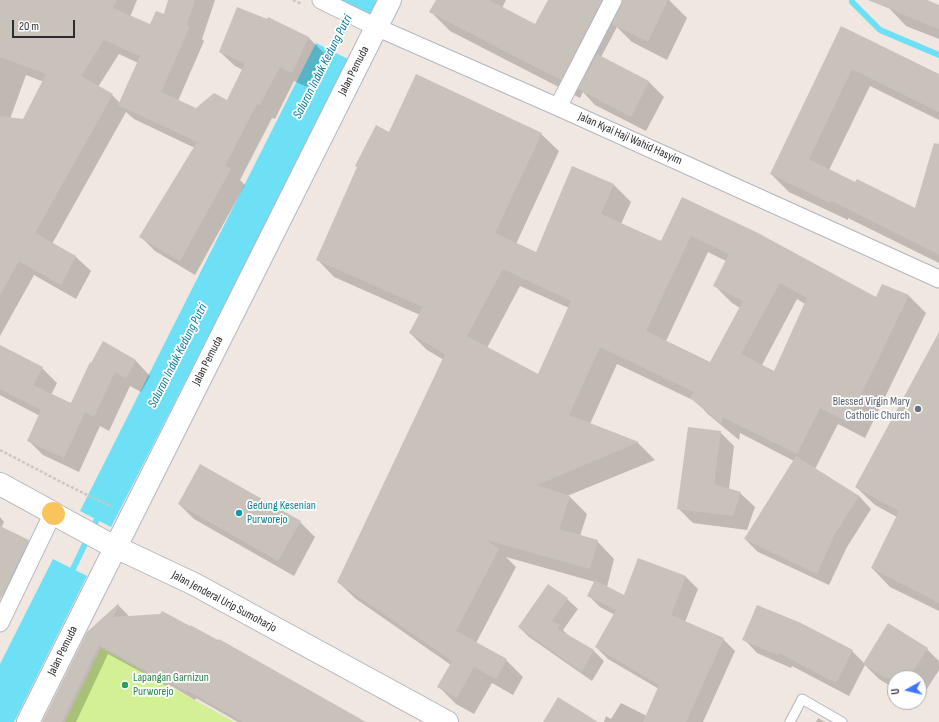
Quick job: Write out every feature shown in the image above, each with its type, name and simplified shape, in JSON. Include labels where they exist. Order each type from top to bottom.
[{"type":"street","name":"Jalan Pemuda","points":[[28,722],[111,544],[390,0]]},
{"type":"street","points":[[558,107],[613,0]]},
{"type":"street","name":"Jalan Kyai Haji Wahid Hasyim","points":[[314,3],[376,27],[558,107],[939,279]]},
{"type":"street","name":"Jalan Jenderal Urip Sumoharjo","points":[[0,484],[53,514],[201,588],[439,720]]},
{"type":"street","points":[[0,623],[53,514]]},
{"type":"lane","points":[[790,722],[802,699],[842,722]]},
{"type":"path","points":[[293,0],[314,3]]},
{"type":"path","points":[[0,450],[112,507]]},
{"type":"green space","name":"Lapangan Garnizun Purworejo","points":[[101,648],[234,722],[65,722]]},
{"type":"water","points":[[341,0],[381,0],[370,23],[338,6]]},
{"type":"water","points":[[316,43],[350,60],[111,527],[80,511]]},
{"type":"water","points":[[53,559],[87,576],[14,722],[0,722],[0,664]]},
{"type":"building","points":[[0,0],[117,0],[113,8],[150,24],[156,11],[164,14],[168,0],[195,0],[187,25],[190,26],[161,92],[196,108],[214,93],[227,100],[245,63],[219,52],[237,7],[267,19],[268,17],[309,37],[292,73],[280,67],[260,105],[257,104],[225,166],[231,169],[180,261],[139,237],[197,142],[118,105],[140,56],[104,40],[81,76],[113,94],[35,233],[76,256],[61,285],[19,261],[0,295],[0,116],[23,119],[46,74],[0,57]]},
{"type":"building","points":[[436,0],[489,0],[535,24],[548,0],[602,0],[561,80],[429,12]]},
{"type":"building","points":[[623,0],[668,0],[648,42],[612,24]]},
{"type":"building","points":[[868,0],[927,0],[939,5],[939,29]]},
{"type":"building","points":[[841,26],[939,74],[939,112],[852,69],[809,159],[855,182],[857,179],[915,208],[934,143],[939,144],[939,255],[831,201],[830,203],[770,174]]},
{"type":"building","points":[[597,54],[649,81],[631,117],[578,89]]},
{"type":"building","points":[[416,74],[542,133],[495,233],[536,252],[572,166],[614,184],[601,214],[661,241],[682,197],[758,233],[876,297],[882,284],[909,295],[848,422],[820,408],[797,454],[722,417],[722,424],[690,398],[694,392],[600,347],[569,415],[639,442],[537,485],[570,496],[559,529],[598,540],[590,569],[486,540],[499,549],[456,631],[507,659],[496,679],[474,667],[457,698],[437,687],[452,661],[337,582],[445,354],[409,333],[423,307],[316,260],[357,167],[355,166],[376,125],[389,132]],"holes":[[[691,236],[729,254],[713,286],[743,301],[710,362],[646,331]],[[503,269],[571,301],[538,374],[467,336]],[[780,283],[807,298],[774,371],[741,354]]]},
{"type":"building","name":"Blessed Virgin Mary Catholic Church","points":[[939,332],[939,603],[871,568],[899,511],[855,487]]},
{"type":"building","points":[[103,341],[136,360],[126,378],[115,372],[94,417],[85,412],[64,458],[27,441],[41,410],[0,389],[0,345],[43,367],[33,385],[71,403],[90,362],[91,363]]},
{"type":"building","points":[[688,427],[721,431],[714,484],[741,492],[733,516],[677,509]]},
{"type":"building","points":[[796,456],[859,496],[835,534],[817,574],[744,539]]},
{"type":"building","name":"Gedung Kesenian Purworejo","points":[[200,464],[301,521],[278,561],[178,504]]},
{"type":"building","points":[[0,526],[29,540],[0,600]]},
{"type":"building","points":[[638,558],[686,576],[671,615],[724,638],[686,722],[643,722],[659,685],[595,647],[616,610],[587,596],[595,580],[624,595]]},
{"type":"building","points":[[548,584],[568,598],[552,621],[560,625],[558,629],[594,650],[582,672],[518,627]]},
{"type":"building","points":[[118,604],[113,617],[160,614],[162,611],[218,640],[219,639],[366,722],[243,722],[158,675],[157,677],[99,645],[62,722],[42,722],[87,632]]},
{"type":"building","points":[[757,605],[801,623],[853,650],[836,683],[779,653],[778,655],[742,640]]},
{"type":"building","points":[[888,623],[928,648],[914,670],[887,670],[887,678],[863,664]]},
{"type":"building","points":[[558,697],[598,722],[543,722]]},
{"type":"waterway","points":[[852,0],[852,2],[880,30],[939,55]]},
{"type":"waterway","name":"Saluran Induk Kedung Putri","points":[[329,58],[349,16]]},
{"type":"waterway","name":"Saluran Induk Kedung Putri","points":[[70,575],[100,513]]},
{"type":"place","name":"Blessed Virgin Mary Catholic Church","points":[[918,409]]},
{"type":"place","name":"Gedung Kesenian Purworejo","points":[[239,513]]},
{"type":"place","name":"Lapangan Garnizun Purworejo","points":[[125,685]]}]
